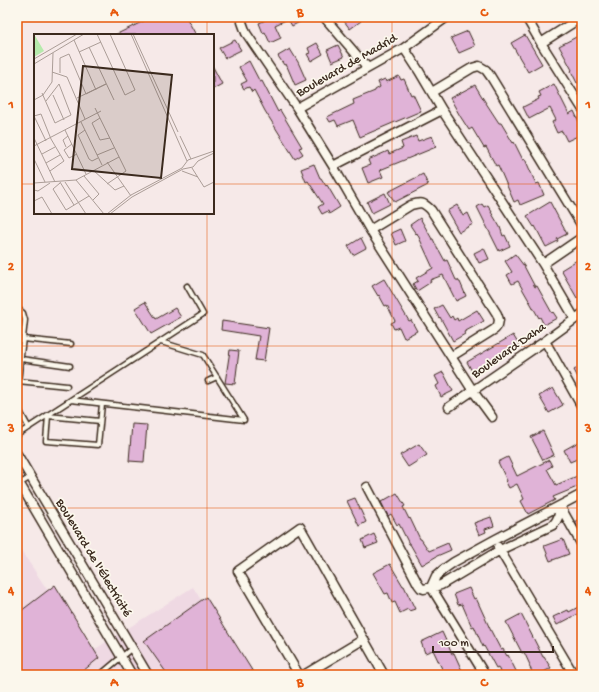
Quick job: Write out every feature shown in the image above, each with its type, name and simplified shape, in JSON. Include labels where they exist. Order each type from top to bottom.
[{"type":"street","points":[[243,17],[242,22],[246,33],[297,108],[370,230],[473,391],[492,417]]},
{"type":"street","points":[[324,17],[368,68]]},
{"type":"street","name":"Boulevard de Madrid","points":[[297,108],[404,48],[447,17]]},
{"type":"street","points":[[526,17],[541,43],[579,98],[582,108]]},
{"type":"street","points":[[541,43],[582,17]]},
{"type":"street","points":[[404,48],[442,110],[579,316]]},
{"type":"street","points":[[432,92],[472,68],[479,66],[486,70],[492,77],[582,226]]},
{"type":"street","points":[[333,166],[442,110]]},
{"type":"street","points":[[370,230],[412,205],[419,203],[425,204],[435,216],[497,314],[499,320],[495,329],[452,356]]},
{"type":"street","points":[[543,264],[582,236]]},
{"type":"street","name":"Boulevard Daha","points":[[450,407],[579,316]]},
{"type":"street","points":[[545,341],[582,407]]},
{"type":"street","name":"Boulevard de l'Électricité","points":[[17,454],[148,675]]},
{"type":"street","name":"Boulevard de l'Électricité","points":[[18,483],[132,675]]},
{"type":"street","points":[[367,487],[418,584],[424,589],[441,585],[500,550],[553,525],[559,516],[560,506]]},
{"type":"street","points":[[431,587],[436,576],[454,562],[582,494]]},
{"type":"street","points":[[560,506],[582,545]]},
{"type":"street","points":[[299,675],[238,571],[300,527],[384,675]]},
{"type":"street","points":[[494,540],[574,675]]},
{"type":"street","points":[[431,587],[484,675]]},
{"type":"street","points":[[304,675],[364,639]]},
{"type":"lane","points":[[17,435],[203,314],[186,286]]},
{"type":"lane","points":[[17,308],[23,314],[25,320],[17,391]]},
{"type":"lane","points":[[23,339],[70,344]]},
{"type":"lane","points":[[71,400],[244,420],[203,355],[161,342]]},
{"type":"lane","points":[[21,360],[70,366]]},
{"type":"lane","points":[[208,381],[217,377]]},
{"type":"lane","points":[[18,381],[67,386]]},
{"type":"lane","points":[[17,404],[29,428]]},
{"type":"lane","points":[[48,416],[46,441],[98,445],[102,404]]},
{"type":"lane","points":[[48,416],[100,421]]},
{"type":"lane","points":[[18,483],[31,477]]},
{"type":"lane","points":[[100,675],[133,648]]},
{"type":"shaded area","points":[[17,544],[89,653],[193,587],[247,675],[17,675]]},
{"type":"building","points":[[152,17],[186,17],[195,34],[117,34]]},
{"type":"building","points":[[272,17],[309,17],[292,26],[288,19],[275,25],[281,38],[270,43],[265,32],[263,33],[259,23]]},
{"type":"building","points":[[341,17],[358,17],[361,21],[350,29]]},
{"type":"building","points":[[468,31],[475,46],[459,53],[451,38]]},
{"type":"building","points":[[582,34],[582,80],[577,83],[559,46]]},
{"type":"building","points":[[525,35],[542,64],[528,72],[511,43]]},
{"type":"building","points":[[235,40],[241,50],[225,58],[219,48]]},
{"type":"building","points":[[317,43],[323,54],[311,61],[307,54],[310,53],[308,48]]},
{"type":"building","points":[[338,45],[344,57],[332,62],[327,50]]},
{"type":"building","points":[[290,49],[306,80],[295,85],[286,64],[284,65],[278,56]]},
{"type":"building","points":[[249,61],[260,82],[262,81],[278,112],[280,110],[302,147],[299,148],[303,154],[295,159],[265,111],[254,90],[252,92],[249,87],[244,89],[241,84],[247,81],[239,67]]},
{"type":"building","points":[[214,69],[222,84],[214,88]]},
{"type":"building","points":[[399,76],[401,80],[404,79],[411,95],[413,94],[421,111],[360,137],[353,120],[338,126],[335,120],[330,122],[327,117],[354,104],[353,100],[375,91],[380,87],[378,82],[385,79],[386,82]]},
{"type":"building","points":[[554,84],[569,114],[574,111],[580,124],[578,125],[582,134],[567,141],[562,131],[557,133],[552,122],[556,120],[550,108],[529,119],[523,107],[539,99],[538,97],[541,96],[539,92]]},
{"type":"building","points":[[475,85],[499,123],[501,123],[513,143],[514,142],[523,160],[525,159],[536,184],[539,183],[544,195],[520,205],[518,200],[514,202],[498,165],[496,166],[486,147],[484,148],[472,128],[469,130],[460,116],[450,98]]},
{"type":"building","points":[[416,136],[418,141],[432,136],[436,147],[380,170],[383,177],[368,183],[362,168],[370,165],[368,160],[388,151],[389,154],[403,148],[401,142]]},
{"type":"building","points":[[314,164],[320,178],[326,186],[327,185],[340,207],[329,214],[328,211],[322,214],[318,207],[323,204],[308,181],[306,182],[301,169]]},
{"type":"building","points":[[423,174],[428,185],[395,202],[388,192]]},
{"type":"building","points":[[385,193],[390,204],[372,213],[367,202]]},
{"type":"building","points":[[550,202],[567,234],[557,239],[558,241],[546,247],[535,226],[534,227],[527,216]]},
{"type":"building","points":[[482,204],[484,207],[488,205],[500,227],[503,236],[505,235],[510,246],[499,251],[477,207]]},
{"type":"building","points":[[457,205],[463,216],[468,213],[473,224],[459,232],[447,211]]},
{"type":"building","points":[[420,218],[445,261],[447,260],[456,280],[460,282],[466,296],[456,301],[443,275],[430,280],[431,282],[417,291],[413,284],[418,281],[416,278],[433,268],[417,233],[416,234],[410,225]]},
{"type":"building","points":[[400,229],[405,241],[396,245],[391,233]]},
{"type":"building","points":[[361,238],[366,248],[353,255],[348,246]]},
{"type":"building","points":[[484,248],[489,259],[479,263],[474,253]]},
{"type":"building","points":[[515,254],[524,266],[535,287],[537,286],[552,313],[553,312],[557,318],[544,325],[518,281],[512,284],[507,275],[512,272],[505,261]]},
{"type":"building","points":[[582,257],[582,295],[577,298],[561,270]]},
{"type":"building","points":[[384,279],[409,321],[411,320],[417,331],[404,338],[399,327],[394,329],[391,323],[395,321],[387,305],[385,306],[372,286]]},
{"type":"building","points":[[145,302],[156,319],[175,308],[181,317],[151,334],[135,308]]},
{"type":"building","points":[[442,305],[450,318],[452,316],[454,320],[457,318],[458,321],[477,310],[484,321],[464,332],[465,334],[453,341],[434,309]]},
{"type":"building","points":[[222,321],[269,328],[264,361],[255,360],[259,336],[221,330]]},
{"type":"building","points":[[513,335],[519,345],[473,373],[467,362]]},
{"type":"building","points":[[230,350],[239,351],[235,384],[225,383]]},
{"type":"building","points":[[582,365],[582,385],[574,370]]},
{"type":"building","points":[[443,372],[453,391],[441,397],[436,386],[439,384],[435,376]]},
{"type":"building","points":[[553,388],[563,405],[549,413],[539,396]]},
{"type":"building","points":[[132,424],[147,425],[144,462],[129,461]]},
{"type":"building","points":[[543,431],[554,455],[543,460],[531,437]]},
{"type":"building","points":[[582,440],[582,469],[577,459],[570,462],[564,450]]},
{"type":"building","points":[[419,444],[427,455],[408,467],[400,455]]},
{"type":"building","points":[[508,457],[517,476],[549,460],[552,466],[547,469],[556,485],[582,474],[582,485],[553,497],[555,500],[528,514],[521,501],[524,499],[517,484],[509,488],[498,462]]},
{"type":"building","points":[[397,493],[405,506],[403,507],[420,539],[429,551],[448,543],[451,550],[422,565],[399,524],[397,525],[391,514],[388,516],[381,502]]},
{"type":"building","points":[[355,498],[366,522],[359,526],[347,501]]},
{"type":"building","points":[[491,517],[494,526],[485,529],[486,532],[479,535],[474,523]]},
{"type":"building","points":[[582,518],[582,534],[575,522]]},
{"type":"building","points":[[374,534],[378,543],[365,548],[362,540]]},
{"type":"building","points":[[563,539],[569,554],[550,561],[544,546]]},
{"type":"building","points":[[390,564],[404,586],[415,609],[409,611],[408,609],[400,613],[395,602],[392,603],[388,593],[385,594],[373,573]]},
{"type":"building","points":[[55,585],[99,658],[78,675],[17,675],[17,614]]},
{"type":"building","points":[[469,588],[474,599],[476,598],[501,650],[503,649],[507,656],[508,655],[518,675],[501,675],[498,667],[496,668],[484,646],[483,647],[474,626],[472,627],[462,604],[458,605],[454,594]]},
{"type":"building","points":[[206,597],[253,672],[249,675],[168,675],[144,641]]},
{"type":"building","points":[[582,605],[582,612],[557,625],[553,617],[568,610],[569,612]]},
{"type":"building","points":[[521,614],[543,657],[551,668],[538,675],[534,675],[524,652],[522,653],[506,622]]},
{"type":"building","points":[[442,632],[464,675],[445,675],[433,650],[425,653],[421,642]]}]
